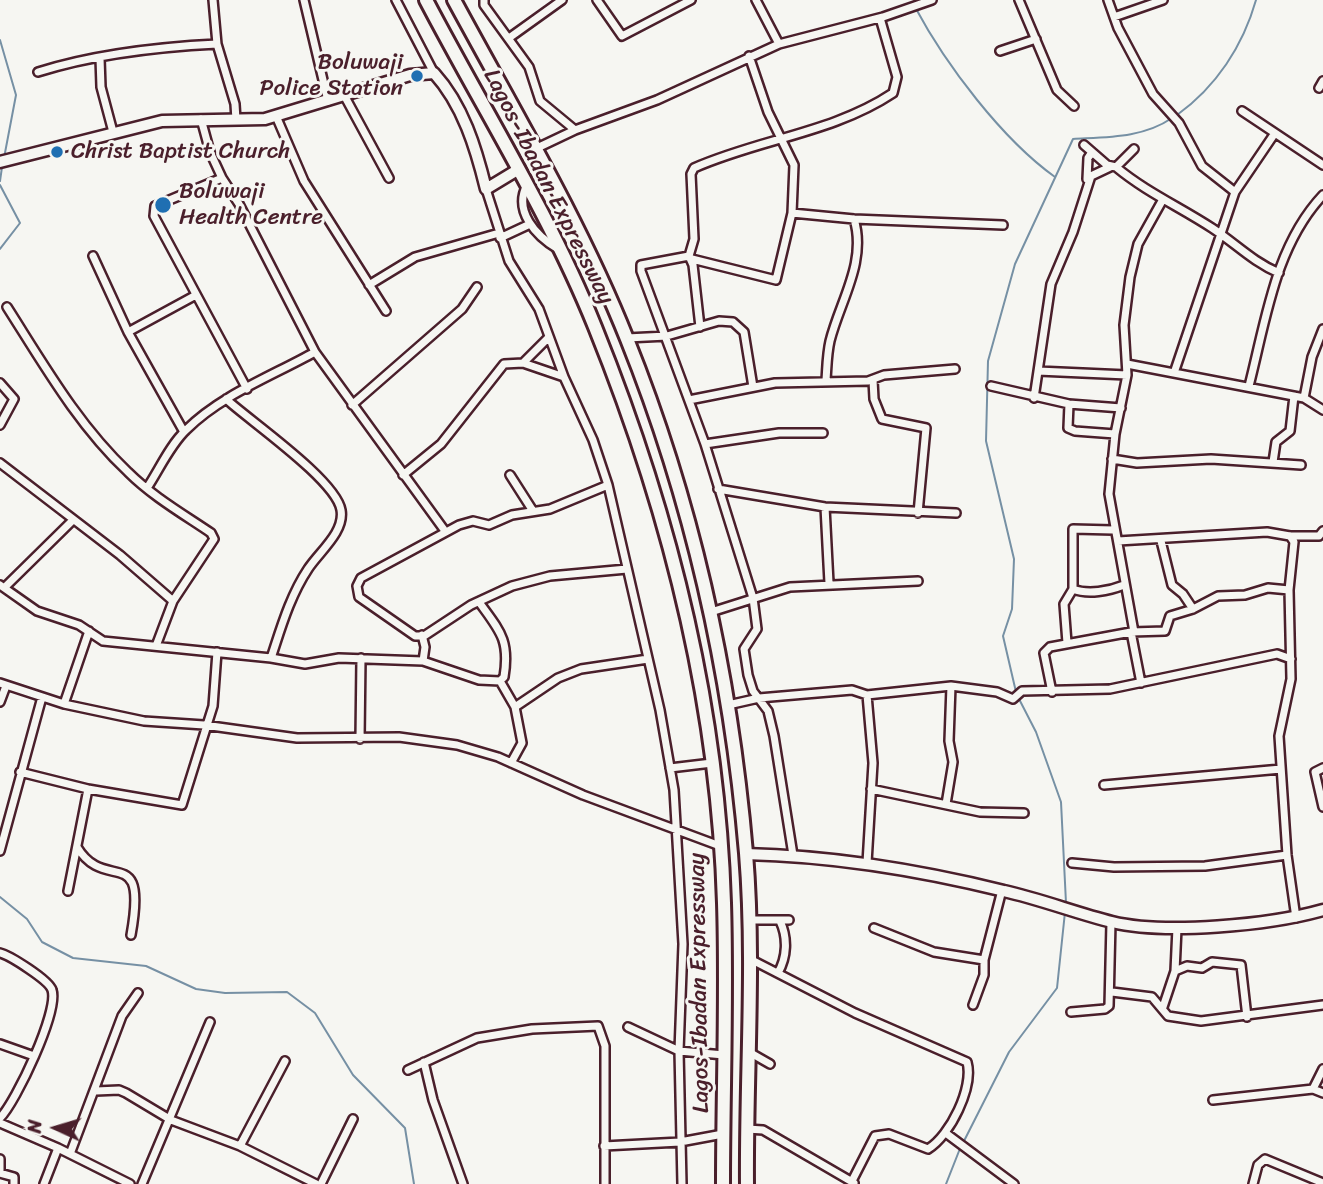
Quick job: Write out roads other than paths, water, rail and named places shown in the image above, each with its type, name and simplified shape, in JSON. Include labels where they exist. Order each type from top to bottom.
[{"type":"highway","name":"Lagos-Ibadan Expressway","points":[[426,0],[527,184],[595,326],[646,461],[685,605],[712,763],[724,902],[723,1184]]},
{"type":"highway","name":"Lagos-Ibadan Expressway","points":[[454,0],[568,212],[627,338],[684,504],[711,612],[728,705],[746,854],[750,920],[747,1184]]},
{"type":"street","points":[[213,0],[217,44],[236,104],[236,120]]},
{"type":"street","points":[[304,0],[328,102]]},
{"type":"street","points":[[396,0],[465,122],[509,261],[539,309],[564,377],[593,440],[608,485],[670,768],[677,831],[683,944],[679,1051],[682,1184]]},
{"type":"street","points":[[484,0],[484,5],[529,67],[540,101],[575,130]]},
{"type":"street","points":[[509,38],[562,0]]},
{"type":"street","points":[[597,0],[622,36],[691,0]]},
{"type":"street","points":[[756,0],[779,44]]},
{"type":"street","points":[[535,149],[575,130],[657,100],[779,44],[880,18],[930,0]]},
{"type":"street","points":[[1019,0],[1057,90],[1074,106]]},
{"type":"street","points":[[1108,0],[1153,94],[1178,123],[1202,166],[1235,192]]},
{"type":"street","points":[[1114,17],[1163,0]]},
{"type":"street","points":[[700,327],[691,258],[694,239],[691,174],[694,168],[782,137],[843,121],[893,93],[897,77],[880,18]]},
{"type":"street","points":[[1000,51],[1036,38]]},
{"type":"street","points":[[38,72],[173,46],[217,44]]},
{"type":"street","points":[[749,56],[768,112],[794,165],[792,213],[776,281],[691,258],[641,265],[641,271],[705,444],[753,598],[757,629],[744,649],[750,683],[768,711],[783,776],[793,855]]},
{"type":"street","points":[[100,58],[101,88],[113,132]]},
{"type":"street","points":[[0,162],[162,121],[201,118],[236,120],[276,116],[410,75],[435,73]]},
{"type":"street","points":[[344,96],[389,178]]},
{"type":"street","points":[[1242,111],[1323,165]]},
{"type":"street","points":[[276,116],[304,181],[386,311]]},
{"type":"street","points":[[201,118],[210,152],[222,178],[239,204],[315,352],[445,531]]},
{"type":"street","points":[[1174,373],[1201,302],[1235,192],[1275,133]]},
{"type":"street","points":[[1084,145],[1162,201],[1221,234],[1261,265],[1279,273]]},
{"type":"street","points":[[1087,183],[1091,176],[1113,167],[1134,149]]},
{"type":"street","points":[[1034,398],[1051,285],[1073,232],[1087,183],[1088,158],[1093,152]]},
{"type":"street","points":[[486,189],[519,169]]},
{"type":"street","points":[[222,178],[155,206],[155,220],[247,389]]},
{"type":"street","points":[[527,184],[523,204],[530,225],[561,251]]},
{"type":"street","points":[[1250,386],[1284,255],[1304,216],[1323,195]]},
{"type":"street","points":[[1141,684],[1109,494],[1115,434],[1127,375],[1124,325],[1130,277],[1138,244],[1162,201]]},
{"type":"street","points":[[792,213],[854,219],[1003,225]]},
{"type":"street","points":[[826,380],[829,344],[847,296],[858,254],[858,233],[854,219]]},
{"type":"street","points":[[369,285],[415,257],[530,225]]},
{"type":"street","points":[[93,256],[128,332],[184,432]]},
{"type":"street","points":[[352,405],[462,309],[477,287]]},
{"type":"street","points":[[128,332],[196,295]]},
{"type":"street","points":[[7,307],[70,405],[95,438],[147,488],[211,533],[214,538],[173,601],[156,646]]},
{"type":"street","points":[[627,338],[667,337],[700,327],[733,322],[744,332],[753,387]]},
{"type":"street","points":[[1304,398],[1312,357],[1323,329]]},
{"type":"street","points":[[523,363],[548,338]]},
{"type":"street","points":[[147,488],[184,432],[226,399],[315,352]]},
{"type":"street","points":[[403,475],[441,444],[504,364],[523,363],[564,377]]},
{"type":"street","points":[[1127,364],[1304,398],[1323,410]]},
{"type":"street","points":[[689,400],[753,387],[826,380],[873,380],[884,375],[955,369]]},
{"type":"street","points":[[1038,371],[1127,375]]},
{"type":"street","points":[[873,380],[874,399],[882,419],[926,428],[918,513]]},
{"type":"street","points":[[0,383],[14,399],[0,425]]},
{"type":"street","points":[[991,386],[1069,404],[1121,408]]},
{"type":"street","points":[[1273,463],[1276,442],[1290,431],[1294,396]]},
{"type":"street","points":[[226,399],[302,462],[327,487],[341,509],[341,518],[332,538],[298,585],[271,658]]},
{"type":"street","points":[[1069,404],[1068,428],[1115,434]]},
{"type":"street","points":[[705,444],[779,433],[822,433]]},
{"type":"street","points":[[1112,459],[1137,463],[1211,459],[1301,465]]},
{"type":"street","points":[[0,463],[120,555],[173,601]]},
{"type":"street","points":[[510,475],[533,511]]},
{"type":"street","points":[[608,485],[574,501],[512,515],[489,525],[473,522],[445,531],[361,578],[357,586],[359,597],[415,636],[429,635],[479,602],[512,586],[550,576],[627,569]]},
{"type":"street","points":[[718,489],[825,507],[956,513]]},
{"type":"street","points":[[825,507],[829,583]]},
{"type":"street","points":[[73,520],[3,586],[37,611],[79,625],[103,641],[271,658],[305,664],[339,658],[423,661],[479,680],[500,681],[504,677],[507,646],[504,636],[479,602]]},
{"type":"street","points":[[1067,643],[1064,604],[1073,589],[1073,529],[1113,530]]},
{"type":"street","points":[[1118,541],[1161,541],[1267,532],[1310,538],[1319,536],[1323,531]]},
{"type":"street","points":[[1290,536],[1294,542],[1289,590],[1291,679],[1279,736],[1287,855],[1296,918]]},
{"type":"street","points":[[1161,541],[1172,585],[1194,609]]},
{"type":"street","points":[[711,612],[790,587],[829,583],[918,581]]},
{"type":"street","points":[[1073,589],[1084,592],[1111,590],[1124,585]]},
{"type":"street","points":[[1052,692],[1044,653],[1050,647],[1132,632],[1166,631],[1170,616],[1194,609],[1218,596],[1245,595],[1268,588],[1289,590]]},
{"type":"street","points":[[64,704],[89,631]]},
{"type":"street","points":[[422,635],[425,647],[423,661]]},
{"type":"street","points":[[20,772],[88,789],[182,805],[204,725],[213,706],[217,652]]},
{"type":"street","points":[[728,705],[760,698],[852,691],[867,695],[951,687],[998,692],[1013,699],[1022,691],[1110,689],[1141,684],[1277,654],[1291,659]]},
{"type":"street","points":[[360,739],[361,658]]},
{"type":"street","points":[[515,707],[558,678],[581,669],[648,659]]},
{"type":"street","points":[[500,681],[515,707],[522,743],[511,763]]},
{"type":"street","points":[[0,702],[3,685],[64,704],[144,721],[204,725],[297,738],[430,739],[511,763],[565,788],[720,846]]},
{"type":"street","points":[[946,804],[953,762],[949,741],[951,687]]},
{"type":"street","points":[[867,695],[873,762],[867,863]]},
{"type":"street","points":[[0,851],[42,697]]},
{"type":"street","points":[[670,768],[712,763]]},
{"type":"street","points":[[1323,768],[1315,772],[1315,777],[1323,807]]},
{"type":"street","points":[[1104,785],[1282,769]]},
{"type":"street","points":[[68,891],[88,789]]},
{"type":"street","points":[[872,789],[980,812],[1024,813]]},
{"type":"street","points":[[77,847],[89,862],[127,874],[134,881],[136,903],[131,935]]},
{"type":"street","points":[[746,854],[793,855],[867,863],[1002,890],[1071,908],[1111,922],[1177,928],[1262,923],[1296,918],[1323,910]]},
{"type":"street","points":[[1072,863],[1114,867],[1205,866],[1287,855]]},
{"type":"street","points":[[973,1005],[984,975],[984,960],[1002,890]]},
{"type":"street","points":[[750,920],[785,920],[783,963],[778,973]]},
{"type":"street","points":[[1071,1012],[1105,1009],[1112,992],[1111,922]]},
{"type":"street","points":[[874,928],[934,952],[984,960]]},
{"type":"street","points":[[1163,1007],[1175,971],[1177,928]]},
{"type":"street","points":[[0,953],[42,978],[52,990],[45,1029],[22,1084],[0,1121],[130,1184]]},
{"type":"street","points":[[746,1129],[763,1130],[854,1183],[875,1136],[890,1133],[929,1149],[951,1138],[967,1087],[969,1069],[963,1058],[855,1013],[750,959]]},
{"type":"street","points":[[1175,971],[1187,966],[1202,968],[1212,962],[1241,965],[1247,1017]]},
{"type":"street","points":[[1112,992],[1152,997],[1168,1016],[1201,1021],[1323,1005]]},
{"type":"street","points":[[70,1154],[96,1091],[122,1016],[138,993]]},
{"type":"street","points":[[142,1184],[210,1022]]},
{"type":"street","points":[[408,1070],[477,1038],[532,1029],[597,1026],[605,1046],[605,1184]]},
{"type":"street","points":[[628,1027],[679,1051],[724,1055]]},
{"type":"street","points":[[0,1044],[34,1056]]},
{"type":"street","points":[[749,1052],[769,1063]]},
{"type":"street","points":[[240,1146],[285,1061]]},
{"type":"street","points":[[424,1062],[433,1100],[463,1184]]},
{"type":"street","points":[[1313,1089],[1323,1069]]},
{"type":"street","points":[[1213,1100],[1313,1089],[1323,1093]]},
{"type":"street","points":[[96,1091],[119,1090],[171,1120],[240,1146],[318,1184],[354,1119]]},
{"type":"street","points":[[604,1146],[680,1142],[723,1134]]},
{"type":"street","points":[[951,1138],[1014,1184]]},
{"type":"street","points":[[44,1184],[58,1148]]},
{"type":"street","points":[[0,1159],[0,1172],[14,1177],[14,1184]]},
{"type":"street","points":[[1253,1184],[1258,1166],[1265,1160],[1323,1184]]},
{"type":"waterway","points":[[1177,115],[1204,92],[1226,64],[1244,33],[1256,0]]},
{"type":"waterway","points":[[915,7],[942,53],[977,100],[1015,143],[1055,177]]},
{"type":"waterway","points":[[0,40],[16,95],[4,158]]},
{"type":"waterway","points":[[1016,692],[1003,636],[1012,609],[1014,559],[986,441],[988,361],[1015,264],[1073,139],[1137,133],[1161,125],[1172,118]]},
{"type":"waterway","points":[[0,181],[2,167]]},
{"type":"waterway","points":[[0,185],[20,223],[0,249]]},
{"type":"waterway","points":[[1018,697],[1036,732],[1061,802],[1066,903]]},
{"type":"waterway","points":[[0,897],[27,919],[42,942],[73,958],[146,966],[196,989],[225,993],[287,992],[315,1013],[353,1075],[405,1128],[414,1184]]},
{"type":"waterway","points":[[964,1141],[1009,1052],[1057,988],[1065,912]]},
{"type":"waterway","points":[[946,1184],[961,1146]]},
{"type":"place","name":"Boluwaji Police Station","points":[[417,76]]},
{"type":"place","name":"Christ Baptist Church","points":[[57,152]]},
{"type":"place","name":"Boluwaji Health Centre","points":[[163,205]]}]
